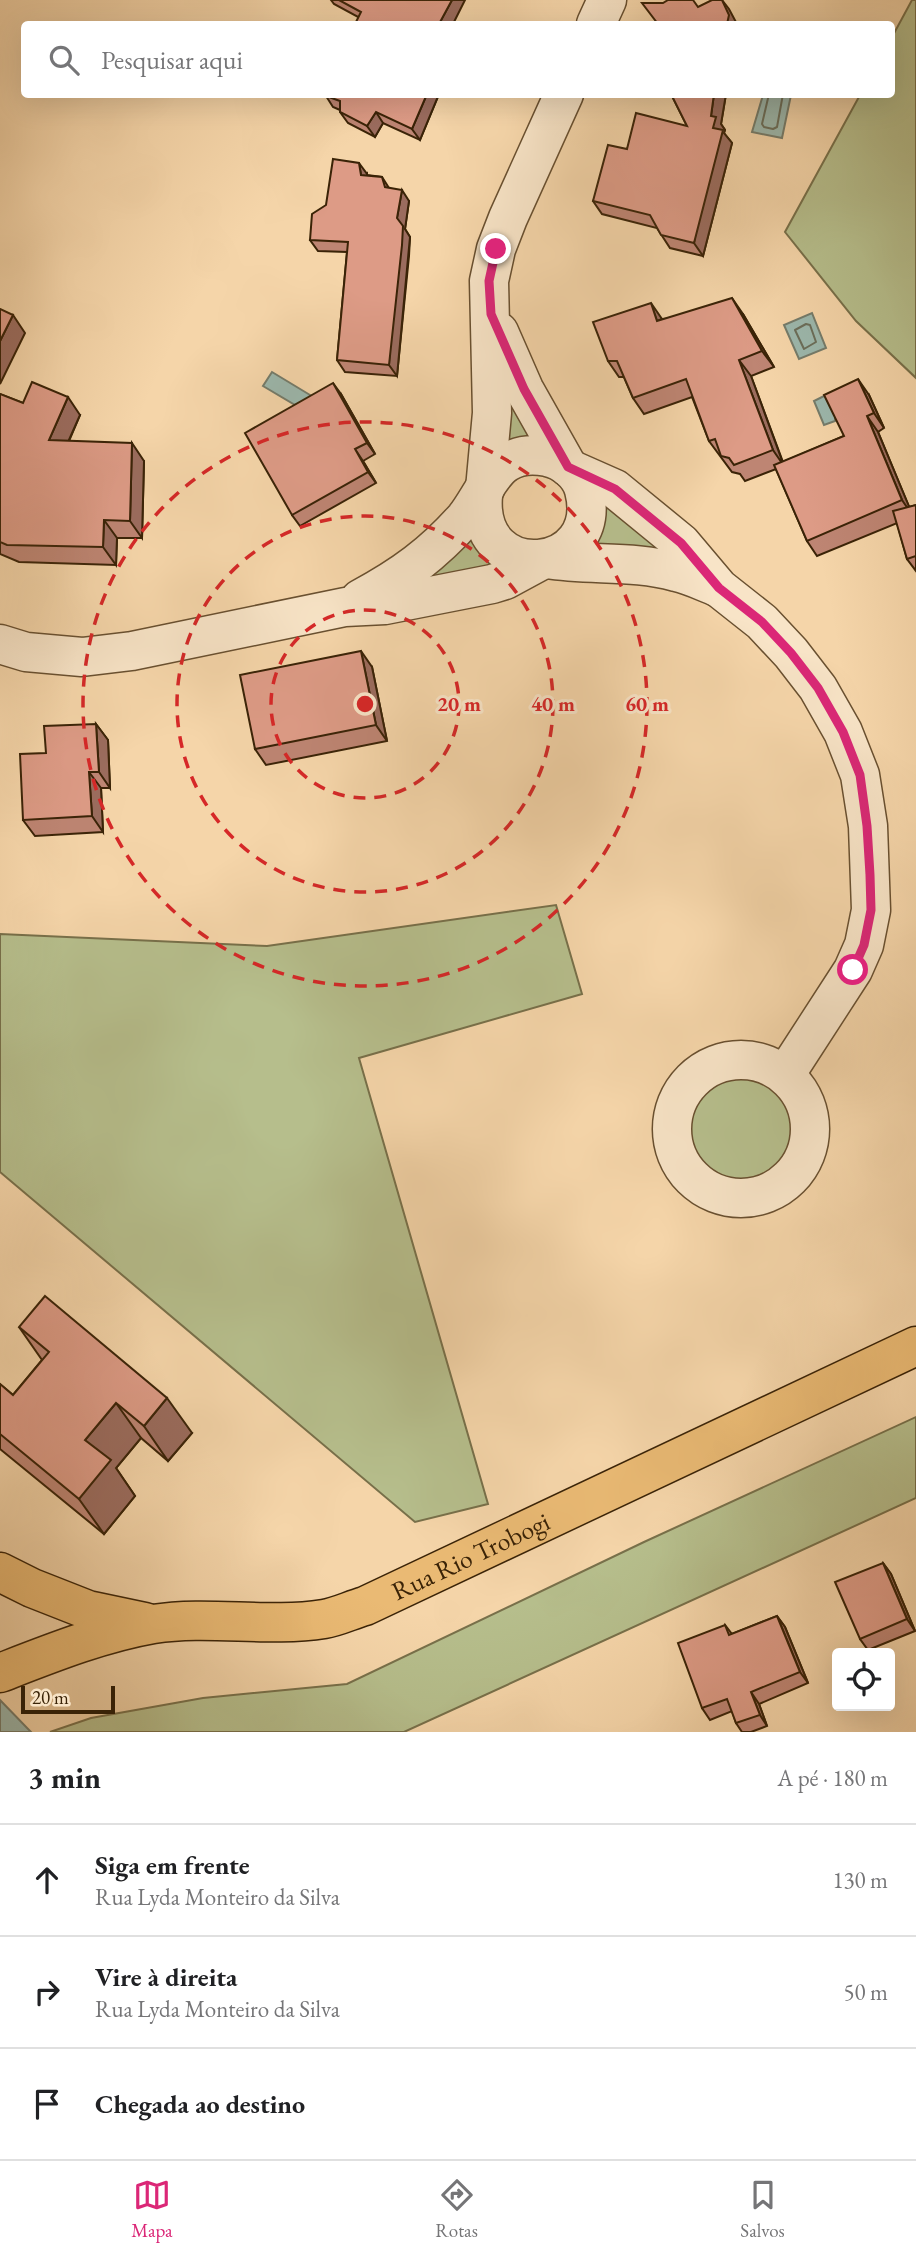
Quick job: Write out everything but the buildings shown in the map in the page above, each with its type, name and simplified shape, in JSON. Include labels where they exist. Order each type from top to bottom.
[{"type":"main road","name":"Rua Rio Trobogi","points":[[9,1669],[109,1635],[154,1624],[194,1621],[283,1623],[327,1619],[365,1606],[916,1346]]},
{"type":"main road","points":[[0,1572],[88,1610],[154,1624]]},
{"type":"street","points":[[597,21],[607,0]]},
{"type":"street","points":[[562,98],[496,249],[489,281],[492,413],[481,512],[486,528],[495,543],[524,560],[644,566],[677,572],[719,588]]},
{"type":"street","points":[[0,644],[26,652],[82,657],[132,651],[345,607],[386,605],[492,584],[564,552],[578,539],[586,522],[588,503],[583,485],[570,468],[524,389],[491,314]]},
{"type":"street","points":[[345,607],[410,570],[464,519],[484,492],[493,474],[505,463],[538,455],[554,458],[615,489],[681,543],[719,588],[762,622],[818,688],[843,732],[860,775],[867,826],[871,910],[864,945],[853,970],[785,1075]]},
{"type":"green space","points":[[912,0],[916,0],[916,378],[856,321],[785,232],[858,98],[895,98],[895,31]]},
{"type":"green space","points":[[505,382],[535,438],[505,445]]},
{"type":"green space","points":[[605,504],[667,556],[589,551],[602,529]]},
{"type":"green space","points":[[473,529],[505,566],[417,586]]},
{"type":"green space","points":[[556,905],[582,994],[359,1058],[488,1504],[415,1522],[0,1172],[0,934],[267,946]]},
{"type":"green space","points":[[741,1074],[761,1079],[779,1090],[790,1108],[795,1128],[790,1148],[779,1166],[761,1177],[741,1182],[721,1177],[703,1166],[692,1148],[687,1128],[692,1108],[703,1090],[721,1079]]},
{"type":"green space","points":[[916,1417],[916,1498],[404,1732],[50,1732],[91,1718],[203,1698],[347,1684],[644,1542]]},
{"type":"water","points":[[762,98],[790,98],[782,138],[752,132]]},
{"type":"water","points":[[812,313],[826,348],[799,359],[784,325]]},
{"type":"water","points":[[272,372],[315,398],[307,412],[263,386]]},
{"type":"water","points":[[836,390],[835,421],[824,425],[814,401]]},
{"type":"water","points":[[0,1700],[31,1732],[0,1732]]},
{"type":"route","points":[[496,249],[489,281],[491,314],[524,389],[568,467],[615,489],[681,543],[719,588],[762,622],[791,653],[818,688],[843,732],[860,775],[870,875],[871,910],[864,945],[853,970]]}]
